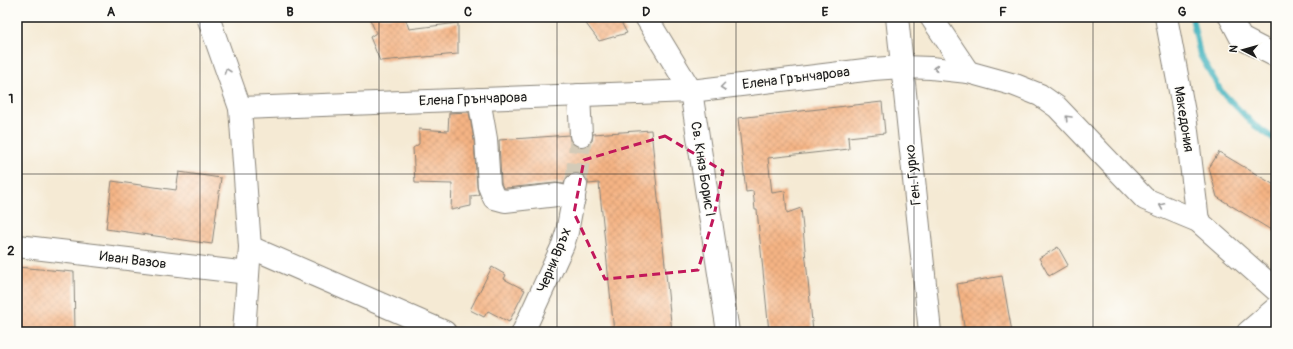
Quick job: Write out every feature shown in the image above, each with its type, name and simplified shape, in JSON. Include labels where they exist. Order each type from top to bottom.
[{"type":"street","points":[[208,17],[240,108],[250,247],[244,332]]},
{"type":"street","name":"Св. Княз Борис I","points":[[646,17],[691,91],[728,332]]},
{"type":"street","name":"Ген. Гурко","points":[[897,17],[930,332]]},
{"type":"street","points":[[931,17],[968,72]]},
{"type":"street","name":"Македония","points":[[1166,17],[1186,123],[1198,221]]},
{"type":"street","points":[[1230,17],[1240,38],[1276,56]]},
{"type":"street","name":"Елена Грънчарова","points":[[240,108],[691,91],[873,69],[902,67],[968,72],[1015,85],[1040,95],[1058,107],[1145,199],[1198,221],[1276,290]]},
{"type":"street","points":[[579,95],[581,135]]},
{"type":"street","name":"Черни Връх","points":[[479,99],[486,139],[489,186],[494,198],[505,202],[575,192],[563,245],[523,332]]},
{"type":"street","name":"Иван Вазов","points":[[17,246],[248,273]]},
{"type":"street","points":[[250,247],[445,332]]},
{"type":"street","points":[[1248,332],[1276,308]]},
{"type":"highlighted area","points":[[665,136],[723,171],[714,216],[698,270],[605,279],[574,213],[584,160]]},
{"type":"building","points":[[369,17],[405,17],[409,29],[458,23],[458,54],[380,61],[370,37],[376,33]]},
{"type":"building","points":[[581,17],[618,17],[627,33],[599,41]]},
{"type":"building","points":[[882,102],[885,133],[848,137],[849,149],[768,158],[772,193],[785,191],[787,213],[801,208],[813,332],[769,332],[757,210],[755,210],[753,191],[746,192],[738,118]]},
{"type":"building","points":[[469,112],[474,140],[477,187],[479,195],[471,196],[471,206],[451,210],[452,184],[415,183],[413,148],[419,144],[419,129],[448,131],[449,113]]},
{"type":"building","points":[[651,130],[672,332],[614,332],[599,183],[588,184],[588,181],[584,176],[578,173],[572,173],[567,177],[564,184],[556,183],[503,188],[501,183],[499,140],[569,135],[570,141],[575,146],[582,147],[587,146],[592,141],[593,134]]},
{"type":"building","points":[[1219,152],[1276,186],[1276,233],[1217,197],[1209,168]]},
{"type":"building","points":[[179,172],[221,178],[212,244],[106,229],[112,181],[176,190]]},
{"type":"building","points":[[1058,247],[1068,265],[1049,276],[1039,258]]},
{"type":"building","points":[[17,267],[74,272],[75,332],[17,332]]},
{"type":"building","points":[[492,267],[506,275],[504,279],[525,290],[509,322],[488,311],[484,317],[470,310]]},
{"type":"building","points":[[1002,276],[1012,332],[965,332],[957,284]]},
{"type":"waterway","points":[[1192,17],[1200,55],[1221,91],[1254,125],[1276,140]]},
{"type":"tunnel","points":[[576,185],[581,135]]}]
